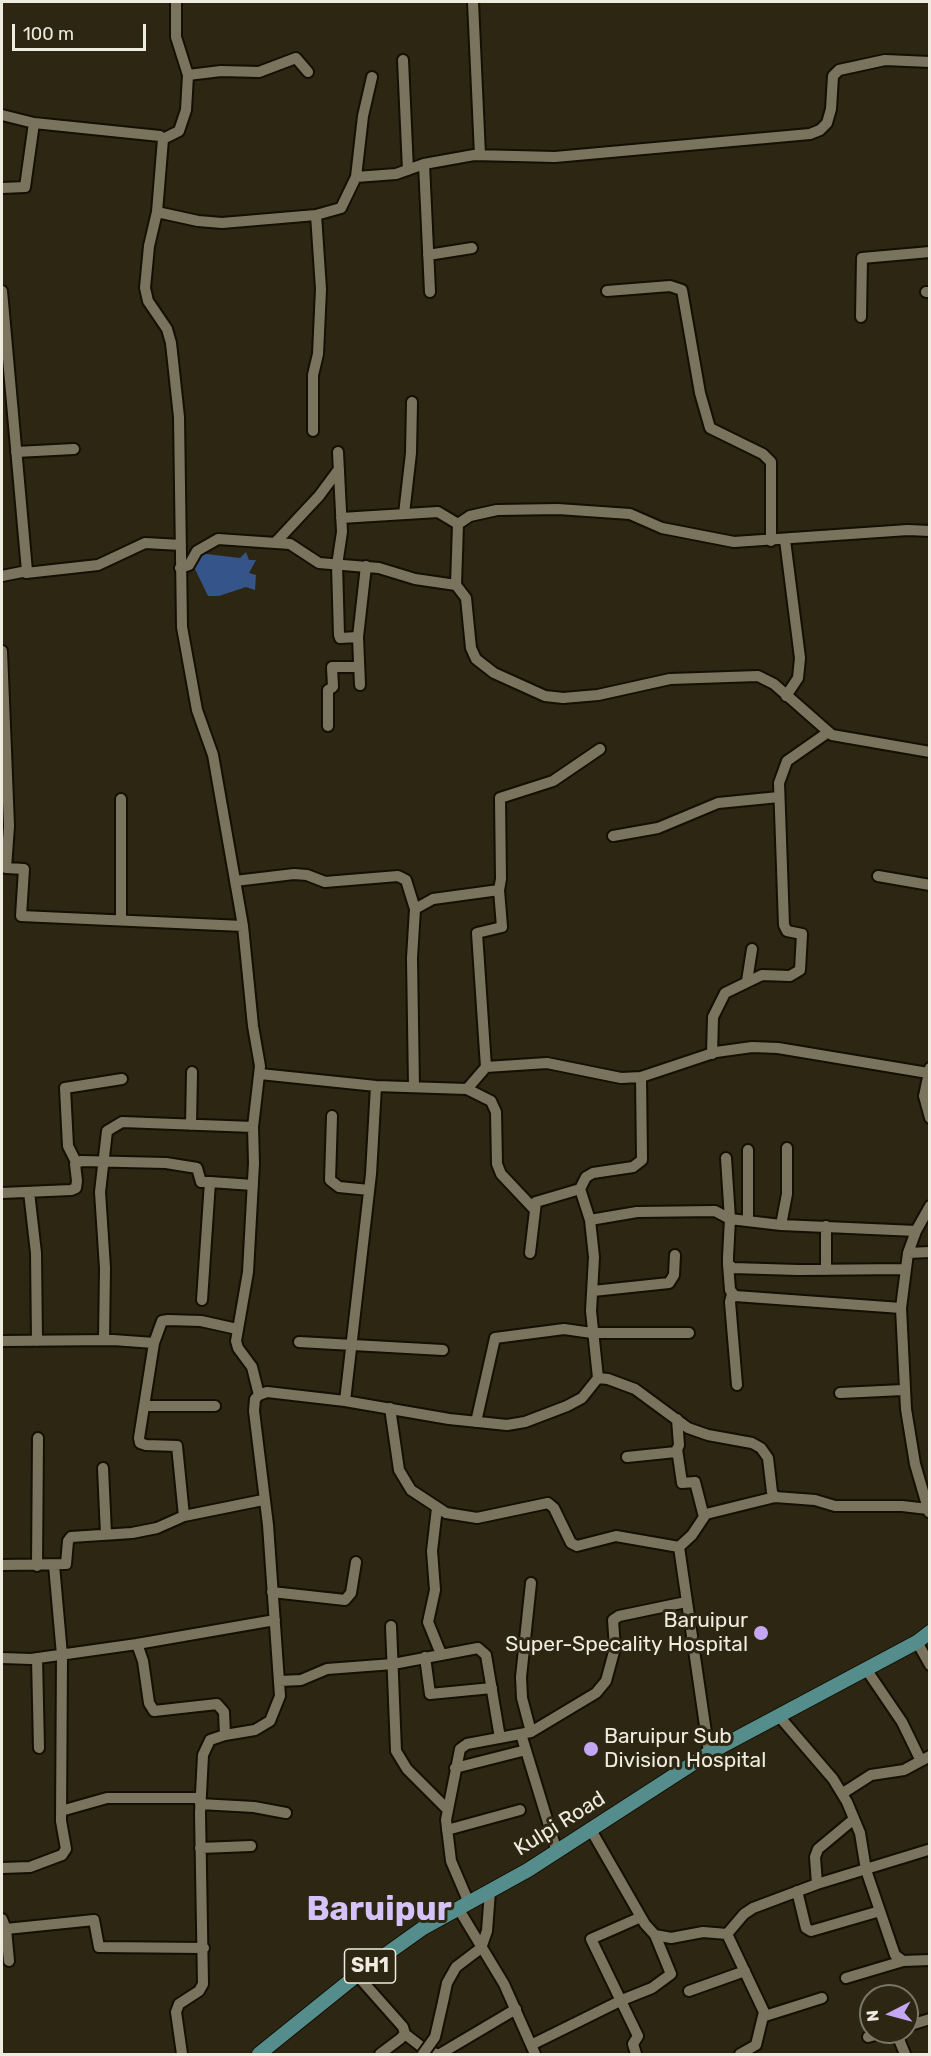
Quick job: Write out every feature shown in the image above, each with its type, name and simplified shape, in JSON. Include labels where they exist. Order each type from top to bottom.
[{"type":"main road","name":"Kulpi Road","points":[[259,2055],[357,1975],[413,1934],[557,1852],[709,1753],[917,1642],[930,1632]]},
{"type":"street","points":[[163,139],[176,134],[183,123],[188,75],[176,37],[176,2]]},
{"type":"street","points":[[472,2],[480,155]]},
{"type":"street","points":[[188,75],[221,71],[259,72],[296,58],[308,72]]},
{"type":"street","points":[[404,60],[408,170]]},
{"type":"street","points":[[356,177],[387,176],[424,164],[480,155],[555,157],[810,134],[820,130],[827,123],[831,109],[832,82],[838,70],[885,60],[930,62]]},
{"type":"street","points":[[158,212],[198,221],[222,223],[316,215],[331,212],[345,205],[356,177],[363,117],[372,77]]},
{"type":"street","points":[[2,115],[34,123],[160,136],[163,139]]},
{"type":"street","points":[[2,189],[24,187],[34,123]]},
{"type":"street","points":[[163,139],[158,212],[149,246],[145,288],[148,301],[167,329],[171,343],[179,417],[182,627],[197,710],[212,750],[243,926],[260,1074],[253,1127],[253,1185],[248,1272],[237,1329],[238,1348],[252,1367],[258,1395]]},
{"type":"street","points":[[424,164],[430,292]]},
{"type":"street","points":[[313,431],[313,375],[318,354],[321,289],[316,215]]},
{"type":"street","points":[[428,255],[472,248]]},
{"type":"street","points":[[861,317],[862,258],[930,252]]},
{"type":"street","points":[[607,291],[670,286],[682,290],[700,393],[710,428],[763,454],[771,462],[771,541]]},
{"type":"street","points":[[2,291],[5,360],[16,452],[26,573]]},
{"type":"street","points":[[404,514],[413,423],[412,402]]},
{"type":"street","points":[[16,452],[74,449]]},
{"type":"street","points":[[338,452],[341,518],[341,548],[337,564],[339,637],[358,637]]},
{"type":"street","points":[[274,543],[319,496],[339,469]]},
{"type":"street","points":[[930,531],[886,531],[771,541],[723,540],[662,528],[630,514],[568,509],[489,511],[463,518],[458,524],[456,585],[466,598],[471,648],[476,659],[494,673],[545,696],[584,697],[670,680],[753,675],[763,677],[827,733],[842,739],[930,752]]},
{"type":"street","points":[[341,518],[442,513],[458,524]]},
{"type":"street","points":[[180,568],[188,566],[197,551],[218,539],[292,545],[319,563],[366,566],[415,579],[456,585]]},
{"type":"street","points":[[785,540],[800,658],[798,678],[786,696]]},
{"type":"street","points":[[2,576],[98,565],[145,543],[181,545]]},
{"type":"street","points":[[360,685],[358,637],[366,566]]},
{"type":"street","points":[[2,651],[9,789],[4,867],[24,869],[21,916],[243,926]]},
{"type":"street","points":[[328,726],[328,691],[333,687],[332,667],[359,667]]},
{"type":"street","points":[[712,1054],[713,1017],[725,993],[762,975],[794,976],[800,970],[802,934],[787,931],[784,925],[780,774],[787,761],[827,733]]},
{"type":"street","points":[[467,1089],[486,1066],[477,933],[502,927],[499,890],[500,798],[553,781],[600,749]]},
{"type":"street","points":[[613,836],[658,828],[718,802],[779,797]]},
{"type":"street","points":[[121,799],[121,919]]},
{"type":"street","points":[[235,881],[294,874],[307,875],[325,882],[398,876],[406,880],[415,909],[412,958],[414,1087]]},
{"type":"street","points":[[878,876],[930,885]]},
{"type":"street","points":[[415,909],[433,899],[499,890]]},
{"type":"street","points":[[747,981],[752,949]]},
{"type":"street","points":[[486,1066],[547,1063],[621,1078],[641,1077],[740,1047],[778,1048],[929,1071],[924,1103],[930,1118]]},
{"type":"street","points":[[191,1125],[192,1072]]},
{"type":"street","points":[[260,1074],[376,1086],[467,1089],[491,1101],[495,1106],[497,1164],[501,1174],[534,1209]]},
{"type":"street","points":[[530,1253],[534,1209],[540,1200],[580,1189],[586,1178],[593,1173],[633,1167],[642,1160],[641,1077]]},
{"type":"street","points":[[2,1194],[76,1188],[76,1162],[68,1146],[65,1088],[122,1079]]},
{"type":"street","points":[[345,1401],[369,1190],[376,1086]]},
{"type":"street","points":[[332,1116],[330,1180],[339,1187],[369,1190]]},
{"type":"street","points":[[104,1340],[105,1268],[100,1192],[107,1131],[122,1122],[253,1127]]},
{"type":"street","points":[[781,1225],[787,1194],[787,1148]]},
{"type":"street","points":[[748,1150],[748,1221]]},
{"type":"street","points":[[726,1158],[730,1219],[728,1264],[737,1385]]},
{"type":"street","points":[[76,1162],[191,1165],[197,1168],[201,1182],[253,1185]]},
{"type":"street","points":[[202,1300],[210,1182]]},
{"type":"street","points":[[182,2055],[176,2012],[179,2004],[195,1995],[203,1984],[200,1802],[206,1746],[210,1740],[225,1735],[255,1730],[270,1721],[277,1710],[280,1681],[268,1525],[263,1500],[254,1411],[255,1400],[258,1395],[267,1392],[507,1425],[547,1415],[582,1398],[598,1378],[592,1333],[594,1257],[590,1220],[580,1189]]},
{"type":"street","points":[[29,1192],[36,1243],[37,1341]]},
{"type":"street","points":[[679,1547],[692,1535],[704,1516],[714,1510],[775,1497],[815,1500],[835,1506],[902,1506],[929,1511],[915,1464],[903,1390],[901,1308],[908,1253],[916,1231],[930,1206]]},
{"type":"street","points":[[590,1220],[651,1211],[715,1211],[730,1219],[781,1225],[916,1231]]},
{"type":"street","points":[[826,1226],[826,1270]]},
{"type":"street","points":[[908,1253],[930,1252]]},
{"type":"street","points":[[593,1292],[669,1283],[674,1275],[675,1255]]},
{"type":"street","points":[[728,1264],[739,1269],[905,1269]]},
{"type":"street","points":[[732,1294],[741,1297],[901,1308]]},
{"type":"street","points":[[184,1516],[179,1450],[172,1445],[140,1443],[154,1343],[162,1321],[201,1321],[237,1329]]},
{"type":"street","points":[[476,1422],[495,1338],[564,1329],[592,1333],[689,1333]]},
{"type":"street","points":[[2,1341],[104,1340],[154,1343]]},
{"type":"street","points":[[299,1342],[443,1350]]},
{"type":"street","points":[[598,1378],[608,1378],[635,1389],[688,1428],[708,1435],[752,1443],[761,1448],[768,1458],[772,1492],[775,1497]]},
{"type":"street","points":[[840,1393],[903,1390]]},
{"type":"street","points":[[144,1406],[215,1406]]},
{"type":"street","points":[[390,1408],[399,1470],[411,1490],[437,1508],[456,1516],[477,1518],[548,1503],[554,1508],[568,1539],[577,1546],[585,1546],[616,1536],[679,1547]]},
{"type":"street","points":[[677,1419],[682,1483],[695,1482],[704,1516]]},
{"type":"street","points":[[37,1566],[38,1438]]},
{"type":"street","points":[[627,1457],[673,1453],[678,1449]]},
{"type":"street","points":[[103,1468],[106,1534]]},
{"type":"street","points":[[2,1565],[66,1564],[68,1541],[71,1537],[157,1528],[184,1516],[263,1500]]},
{"type":"street","points":[[437,1508],[432,1551],[435,1590],[428,1622],[441,1654]]},
{"type":"street","points":[[679,1547],[709,1753]]},
{"type":"street","points":[[272,1592],[345,1600],[351,1593],[356,1562]]},
{"type":"street","points":[[2,1868],[30,1867],[65,1853],[61,1811],[62,1655],[54,1565]]},
{"type":"street","points":[[531,1583],[520,1677],[526,1750],[557,1852]]},
{"type":"street","points":[[591,1830],[641,1917],[655,1935],[671,1974],[652,1988],[622,2000],[533,2050],[516,2009],[481,1947],[463,1905],[451,1861],[447,1809],[460,1749],[467,1744],[526,1733],[596,1693],[606,1681],[615,1648],[613,1620],[619,1616],[686,1602]]},
{"type":"street","points":[[2,1658],[62,1655],[275,1620]]},
{"type":"street","points":[[391,1626],[396,1751],[407,1769],[447,1809]]},
{"type":"street","points":[[917,1642],[930,1665]]},
{"type":"street","points":[[137,1644],[141,1651],[149,1703],[154,1711],[217,1704],[224,1712],[225,1735]]},
{"type":"street","points":[[280,1681],[301,1680],[327,1669],[393,1664],[473,1648],[483,1650],[500,1738]]},
{"type":"street","points":[[425,1657],[430,1694],[492,1688]]},
{"type":"street","points":[[37,1658],[39,1748]]},
{"type":"street","points":[[843,1793],[871,1775],[904,1770],[925,1759],[866,1669]]},
{"type":"street","points":[[778,1715],[843,1793],[860,1833],[866,1870],[892,1950],[903,1961]]},
{"type":"street","points":[[455,1768],[526,1750]]},
{"type":"street","points":[[61,1811],[113,1797],[200,1802],[254,1807],[286,1813]]},
{"type":"street","points":[[447,1830],[520,1810]]},
{"type":"street","points":[[817,1884],[815,1857],[818,1850],[854,1819]]},
{"type":"street","points":[[200,1848],[251,1846]]},
{"type":"street","points":[[727,1934],[744,1914],[797,1891],[928,1850]]},
{"type":"street","points":[[423,2055],[435,2037],[447,1983],[456,1968],[481,1947],[487,1931],[490,1891]]},
{"type":"street","points":[[797,1891],[804,1923],[811,1931],[880,1911]]},
{"type":"street","points":[[636,2055],[633,2044],[638,2036],[591,1940],[641,1917]]},
{"type":"street","points":[[9,1961],[4,1924],[94,1920],[99,1947],[204,1948]]},
{"type":"street","points":[[655,1935],[671,1938],[703,1932],[727,1934]]},
{"type":"street","points":[[727,1934],[765,2016]]},
{"type":"street","points":[[846,1978],[903,1961],[930,1960]]},
{"type":"street","points":[[689,1991],[745,1971]]},
{"type":"street","points":[[357,1975],[403,2027],[405,2034],[427,2051],[439,2055],[516,2009]]},
{"type":"street","points":[[740,2055],[756,2045],[759,2024],[765,2016],[822,1998]]},
{"type":"street","points":[[380,2055],[405,2034]]},
{"type":"water","points":[[246,552],[249,560],[256,560],[249,573],[256,575],[255,590],[246,587],[219,596],[208,596],[194,567],[194,556],[198,553],[240,558]]},
{"type":"place","name":"Baruipur Super-Specality Hospital","points":[[761,1633]]},
{"type":"place","name":"Baruipur Sub Division Hospital","points":[[591,1749]]},
{"type":"district","name":"Baruipur","points":[[379,1910]]}]
